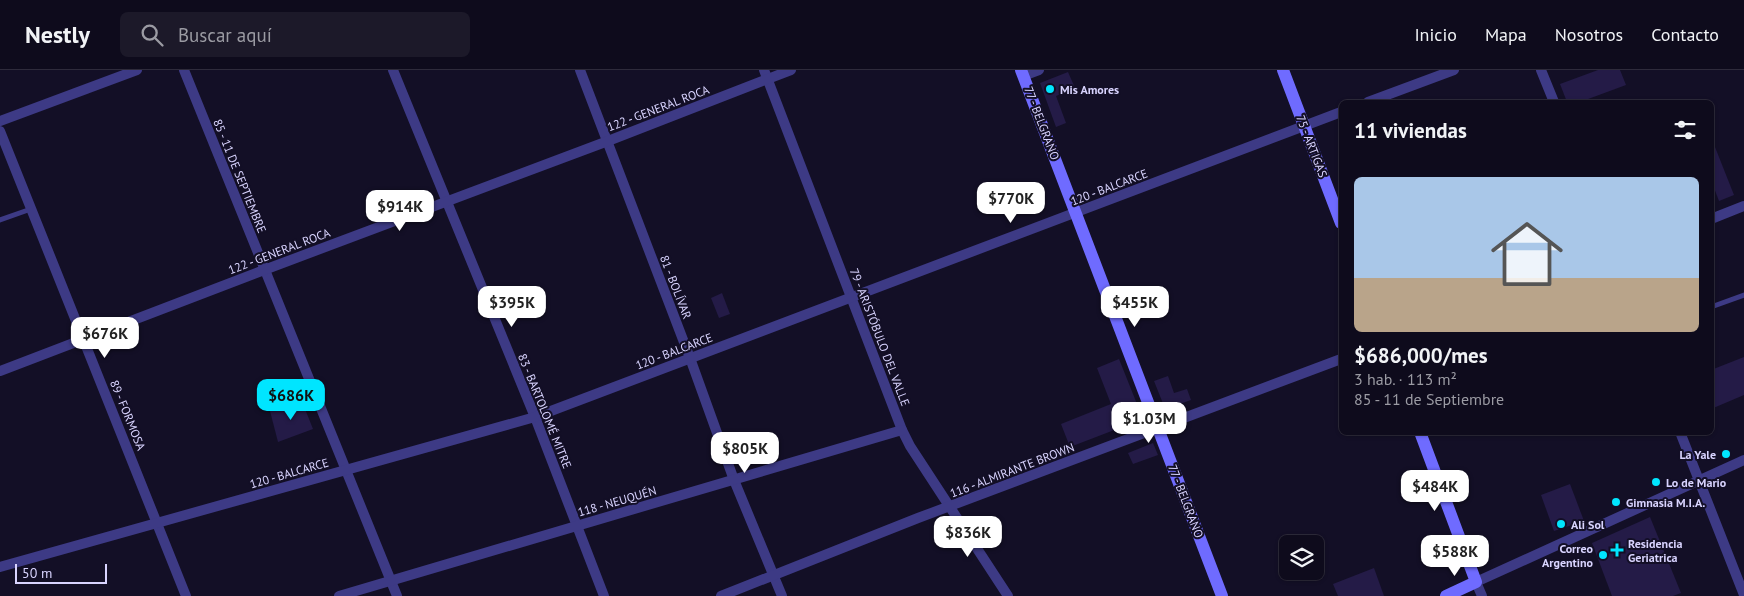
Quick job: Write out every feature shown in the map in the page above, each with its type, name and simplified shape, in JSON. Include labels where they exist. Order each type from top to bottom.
[{"type":"street","points":[[0,121],[137,70]]},
{"type":"street","name":"85 - 11 DE SEPTIEMBRE","points":[[184,70],[397,596]]},
{"type":"street","name":"83 - BARTOLOMÉ MITRE","points":[[393,70],[535,417],[604,596]]},
{"type":"street","name":"81 - BOLÍVAR","points":[[580,70],[690,358],[734,480],[782,596]]},
{"type":"street","name":"122 - GENERAL ROCA","points":[[0,371],[608,141],[766,75],[791,70]]},
{"type":"street","points":[[1022,73],[1038,70]]},
{"type":"street","name":"75 - ARTIGAS","points":[[1283,70],[1339,218]]},
{"type":"street","points":[[1373,100],[1454,70]]},
{"type":"street","points":[[1541,70],[1553,100]]},
{"type":"street","name":"77 - BELGRANO","points":[[1022,73],[1222,596]]},
{"type":"street","name":"79 - ARISTÓBULO DEL VALLE","points":[[766,75],[902,430],[910,446],[1008,596]]},
{"type":"street","name":"120 - BALCARCE","points":[[0,567],[535,417],[1339,113]]},
{"type":"street","name":"89 - FORMOSA","points":[[0,131],[186,596]]},
{"type":"street","points":[[1714,218],[1744,206]]},
{"type":"street","name":"116 - ALMIRANTE BROWN","points":[[721,596],[1339,359]]},
{"type":"street","name":"118 - NEUQUÉN","points":[[339,596],[902,430]]},
{"type":"street","points":[[1421,435],[1482,596]]},
{"type":"street","points":[[1681,435],[1744,595]]},
{"type":"street","points":[[1446,596],[1744,460]]},
{"type":"lane","points":[[0,220],[31,209]]},
{"type":"lane","points":[[1714,306],[1744,296]]},
{"type":"building","points":[[1598,70],[1620,70],[1626,85],[1585,100],[1566,100],[1560,84]]},
{"type":"building","points":[[1068,72],[1075,88],[1056,96],[1066,123],[1056,127],[1040,83]]},
{"type":"building","points":[[1714,145],[1734,195],[1719,201],[1714,188]]},
{"type":"building","points":[[722,293],[730,314],[719,318],[711,298]]},
{"type":"building","points":[[1744,357],[1744,395],[1714,408],[1714,369]]},
{"type":"building","points":[[1119,359],[1143,419],[1070,447],[1061,424],[1111,404],[1097,368]]},
{"type":"building","points":[[1168,376],[1174,393],[1187,389],[1191,400],[1168,408],[1164,406],[1154,381]]},
{"type":"building","points":[[301,399],[313,429],[278,442],[270,411]]},
{"type":"building","points":[[1153,443],[1158,455],[1133,464],[1128,453]]},
{"type":"building","points":[[1570,484],[1584,521],[1554,531],[1541,495]]},
{"type":"building","points":[[1650,517],[1681,593],[1673,596],[1612,596],[1592,543]]},
{"type":"building","points":[[1374,568],[1384,596],[1338,596],[1333,584]]},
{"type":"place","name":"Mis Amores","points":[[1050,89]]},
{"type":"place","name":"La Yale","points":[[1726,454]]},
{"type":"place","name":"Lo de Mario","points":[[1656,482]]},
{"type":"place","name":"Gimnasia M.I.A.","points":[[1616,502]]},
{"type":"place","name":"Ali Sol","points":[[1561,524]]},
{"type":"place","name":"Residencia Geriatrica","points":[[1617,550]]},
{"type":"place","name":"Correo Argentino","points":[[1603,555]]}]
